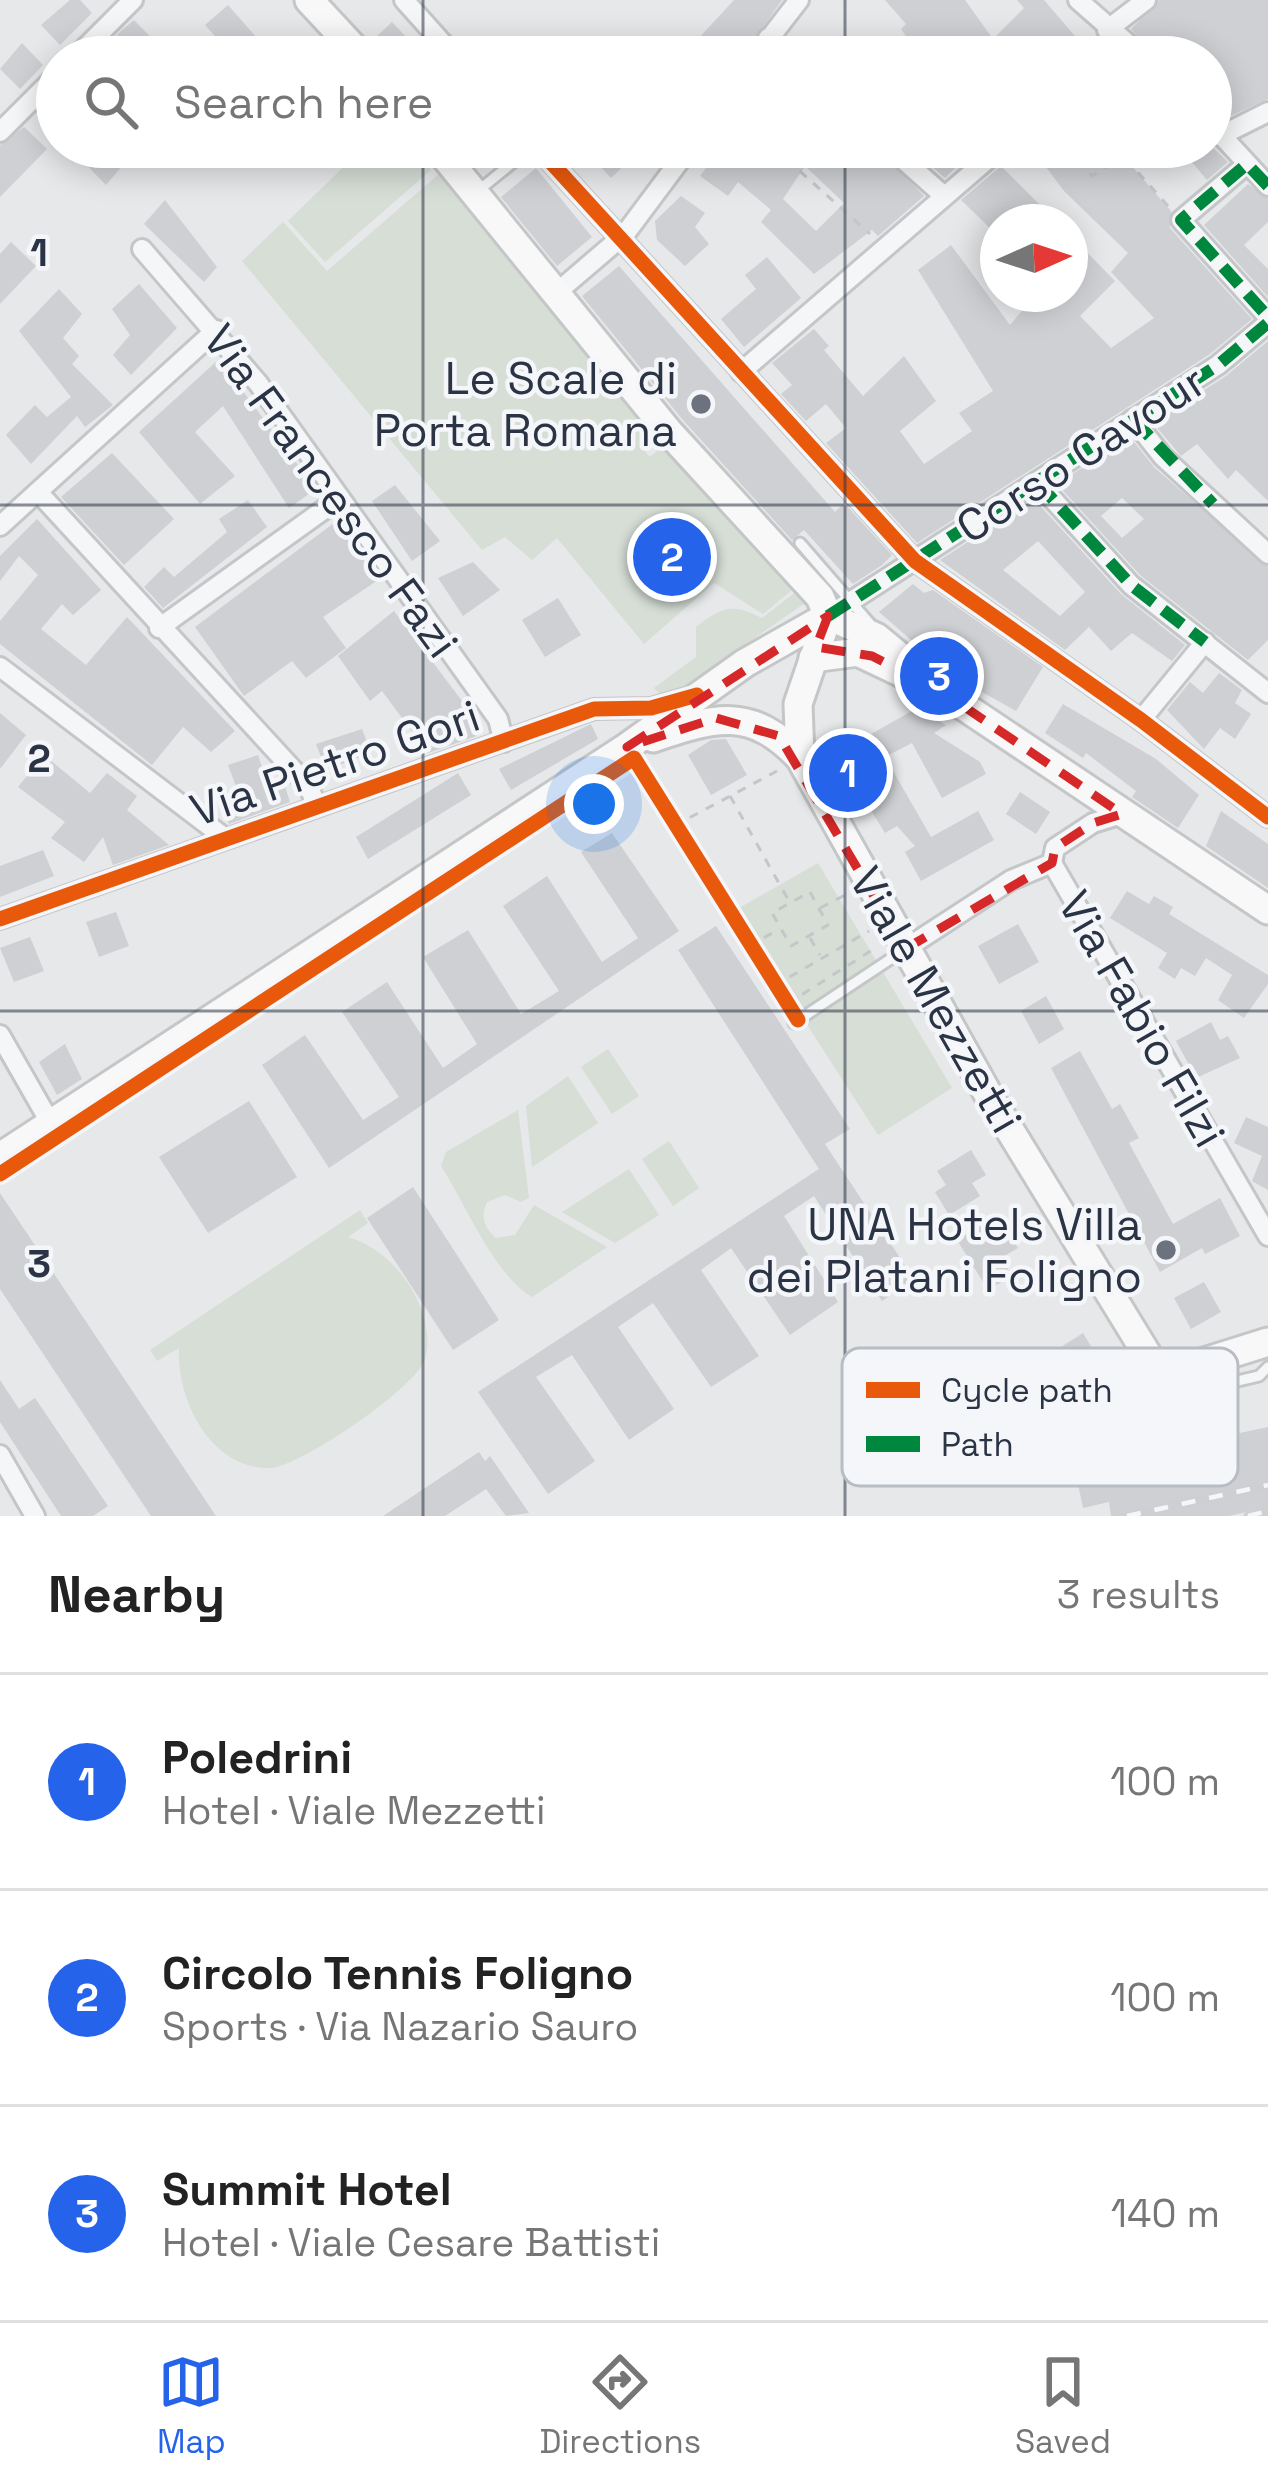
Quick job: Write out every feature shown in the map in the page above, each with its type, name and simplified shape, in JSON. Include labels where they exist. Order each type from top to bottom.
[{"type":"main road","points":[[309,0],[342,36]]},
{"type":"main road","points":[[454,168],[555,283],[668,431],[808,586],[944,693],[1268,910]]},
{"type":"main road","points":[[0,1157],[627,747],[697,695],[841,610]]},
{"type":"main road","name":"Viale Mezzetti","points":[[841,610],[813,658],[798,704],[788,765],[891,948],[1142,1348]]},
{"type":"main road","points":[[813,658],[858,652],[944,693]]},
{"type":"main road","points":[[627,747],[716,718],[738,719],[779,736],[788,765]]},
{"type":"main road","points":[[1238,1351],[1268,1342]]},
{"type":"street","points":[[97,36],[133,0]]},
{"type":"street","points":[[404,0],[436,36]]},
{"type":"street","points":[[770,36],[799,0]]},
{"type":"street","points":[[1078,0],[1115,36]]},
{"type":"street","points":[[1107,30],[1146,0]]},
{"type":"street","points":[[0,132],[36,96]]},
{"type":"street","points":[[1232,124],[1268,112]]},
{"type":"street","points":[[1232,148],[1268,186]]},
{"type":"street","points":[[1247,164],[1181,220],[1268,320]]},
{"type":"street","points":[[555,168],[915,561],[1141,720],[1268,818]]},
{"type":"street","points":[[555,283],[621,238],[674,168]]},
{"type":"street","points":[[913,168],[943,195]]},
{"type":"street","points":[[741,372],[976,168]]},
{"type":"street","name":"Via Francesco Fazi","points":[[142,249],[216,330],[340,498],[498,719],[504,742]]},
{"type":"street","name":"Corso Cavour","points":[[841,610],[1218,365],[1268,320]]},
{"type":"street","points":[[0,526],[216,330]]},
{"type":"street","points":[[1133,419],[1268,554]]},
{"type":"street","points":[[1036,482],[1131,585],[1268,693]]},
{"type":"street","points":[[38,492],[309,787],[316,805]]},
{"type":"street","points":[[159,628],[340,498]]},
{"type":"street","points":[[1141,720],[1205,642]]},
{"type":"street","points":[[0,667],[225,838]]},
{"type":"street","name":"Via Pietro Gori","points":[[0,919],[593,710],[651,708],[697,695]]},
{"type":"street","points":[[891,948],[1022,873],[1052,863],[1055,848],[1093,823],[1122,814]]},
{"type":"street","name":"Via Fabio Filzi","points":[[1052,863],[1268,1236]]},
{"type":"street","points":[[0,1035],[51,1124]]},
{"type":"street","points":[[4,1469],[35,1516]]},
{"type":"lane","points":[[475,194],[508,168]]},
{"type":"lane","points":[[800,543],[841,610]]},
{"type":"lane","points":[[796,1022],[891,948]]},
{"type":"lane","points":[[1238,1381],[1258,1376],[1268,1367]]},
{"type":"path","points":[[796,168],[886,248]]},
{"type":"path","points":[[1134,168],[1181,220]]},
{"type":"path","points":[[674,826],[788,765]]},
{"type":"path","points":[[730,796],[790,903]]},
{"type":"path","points":[[664,809],[685,843]]},
{"type":"path","points":[[810,892],[819,909],[828,925],[791,946],[772,913],[810,892]]},
{"type":"path","points":[[819,909],[847,894]]},
{"type":"path","points":[[748,946],[781,928]]},
{"type":"path","points":[[737,930],[796,1022]]},
{"type":"path","points":[[774,986],[869,932]]},
{"type":"path","points":[[809,936],[821,958]]},
{"type":"path","points":[[787,1004],[891,948]]},
{"type":"highlighted area","points":[[828,616],[816,647],[872,656],[944,693],[1122,814],[1093,823],[1055,848],[1052,863],[905,949],[779,736],[716,718],[627,747]]},
{"type":"shaded area","points":[[342,168],[431,170],[325,262],[288,221]]},
{"type":"shaded area","points":[[440,173],[658,429],[640,446],[650,457],[669,440],[798,585],[763,614],[714,583],[644,644],[557,538],[532,560],[505,537],[482,550],[242,261],[283,222],[327,271]]},
{"type":"shaded area","points":[[798,590],[808,601],[665,700],[654,688],[696,657],[696,627],[705,620],[735,609],[762,618]]},
{"type":"shaded area","points":[[818,863],[952,1088],[878,1135],[734,911]]},
{"type":"shaded area","points":[[608,1049],[639,1096],[612,1114],[581,1067]]},
{"type":"shaded area","points":[[568,1076],[598,1123],[532,1167],[526,1106]]},
{"type":"shaded area","points":[[518,1110],[529,1198],[521,1202],[505,1195],[487,1202],[484,1217],[489,1230],[496,1238],[515,1235],[534,1205],[607,1247],[532,1297],[493,1256],[441,1166],[446,1152]]},
{"type":"shaded area","points":[[669,1141],[699,1188],[673,1206],[642,1159]]},
{"type":"shaded area","points":[[629,1169],[659,1215],[615,1243],[562,1212]]},
{"type":"shaded area","points":[[360,1210],[368,1223],[348,1237],[384,1256],[411,1288],[425,1322],[425,1359],[380,1406],[306,1454],[270,1468],[230,1457],[214,1444],[191,1408],[179,1348],[157,1361],[150,1350]]},
{"type":"building","points":[[70,0],[80,0],[92,13],[69,36],[51,36],[41,25]]},
{"type":"building","points":[[734,0],[782,0],[757,36],[701,36]]},
{"type":"building","points":[[885,0],[965,0],[991,36],[906,36],[901,29],[906,24]]},
{"type":"building","points":[[1017,0],[1044,0],[1075,36],[996,36],[1024,8]]},
{"type":"building","points":[[1159,0],[1268,0],[1268,99],[1232,115],[1232,36],[1137,36],[1131,29]]},
{"type":"building","points":[[228,5],[255,36],[215,36],[205,25]]},
{"type":"building","points":[[134,20],[150,36],[116,36]]},
{"type":"building","points":[[392,22],[405,36],[377,36]]},
{"type":"building","points":[[22,43],[36,58],[36,72],[20,89],[0,69]]},
{"type":"building","points":[[24,127],[36,138],[36,160],[0,197],[0,145]]},
{"type":"building","points":[[89,168],[120,168],[106,185]]},
{"type":"building","points":[[536,168],[592,237],[557,266],[501,197]]},
{"type":"building","points":[[602,168],[622,168],[611,178]]},
{"type":"building","points":[[706,168],[804,168],[783,199],[816,231],[844,203],[807,168],[897,168],[924,196],[878,236],[872,230],[814,274],[761,222],[771,210],[738,182],[728,196],[700,176]]},
{"type":"building","points":[[934,168],[955,168],[945,178]]},
{"type":"building","points":[[999,168],[1039,204],[980,204],[980,218],[961,200]]},
{"type":"building","points":[[1047,168],[1133,168],[1171,211],[1170,228],[1252,319],[1210,354],[917,543],[826,443],[846,428],[826,404],[806,421],[781,394],[792,385],[772,363],[814,329],[829,346],[824,350],[863,396],[904,356],[936,401],[900,431],[924,464],[972,431],[959,413],[993,391],[918,270],[951,245],[980,284],[980,312],[1000,312],[1010,325],[1021,312],[1084,312],[1080,316],[1111,348],[1154,318],[1111,272],[1128,253],[1088,214],[1088,204],[1077,204]]},
{"type":"building","points":[[1197,168],[1221,168],[1207,180]]},
{"type":"building","points":[[1248,184],[1268,199],[1268,222],[1244,245],[1268,269],[1268,297],[1204,225]]},
{"type":"building","points":[[681,196],[705,213],[695,227],[709,244],[685,266],[657,240],[655,221]]},
{"type":"building","points":[[165,200],[217,267],[204,282],[144,224]]},
{"type":"building","points":[[11,242],[36,266],[0,304],[0,254]]},
{"type":"building","points":[[1088,253],[1115,281],[1088,308]]},
{"type":"building","points":[[767,257],[801,298],[744,347],[721,319],[756,289],[745,275]]},
{"type":"building","name":"Le Scale di Porta Romana","points":[[619,266],[835,512],[844,503],[892,555],[882,565],[853,584],[804,530],[792,540],[682,419],[582,296]]},
{"type":"building","points":[[139,284],[177,328],[131,375],[113,355],[130,335],[112,309]]},
{"type":"building","points":[[59,289],[82,314],[63,338],[79,356],[72,364],[113,405],[85,427],[77,416],[31,464],[6,435],[35,405],[47,417],[71,397],[19,331]]},
{"type":"building","points":[[1268,341],[1268,501],[1236,470],[1228,479],[1197,444],[1181,456],[1153,423],[1226,376]]},
{"type":"building","points":[[219,359],[316,489],[289,508],[223,406],[195,432],[235,476],[200,504],[139,432]]},
{"type":"building","points":[[1130,437],[1154,467],[1268,567],[1268,640],[1248,660],[1140,575],[1057,484]],"holes":[[[1122,498],[1144,519],[1122,538],[1101,516]]]},
{"type":"building","points":[[112,453],[174,519],[124,565],[61,497]]},
{"type":"building","points":[[395,485],[440,541],[412,561],[372,501]]},
{"type":"building","points":[[1034,499],[1121,594],[1185,645],[1172,661],[1132,633],[1111,651],[1089,627],[1065,650],[940,560]],"holes":[[[1038,541],[1085,592],[1060,616],[1003,570]]]},
{"type":"building","points":[[248,500],[267,527],[163,608],[144,587],[164,567],[174,577],[227,532],[219,519]]},
{"type":"building","points":[[37,519],[101,590],[73,615],[62,604],[41,629],[86,665],[127,617],[235,731],[211,752],[183,727],[152,765],[0,644],[0,621],[38,575],[19,556],[0,581],[0,556]]},
{"type":"building","points":[[338,520],[381,578],[323,617],[346,648],[306,678],[292,661],[244,696],[195,627]]},
{"type":"building","points":[[473,562],[500,590],[463,616],[438,578]]},
{"type":"building","points":[[913,584],[924,593],[933,590],[1043,667],[1016,711],[950,674],[879,612]]},
{"type":"building","points":[[558,598],[581,635],[545,657],[522,620]]},
{"type":"building","points":[[394,611],[484,730],[474,737],[428,753],[382,691],[370,701],[338,656]]},
{"type":"building","points":[[1219,673],[1242,690],[1235,703],[1251,714],[1235,739],[1220,728],[1204,749],[1167,710],[1190,682],[1203,693]]},
{"type":"building","points":[[1063,704],[1156,759],[1199,795],[1178,828],[1132,797],[1136,791],[1086,753],[1083,758],[1045,733]]},
{"type":"building","points":[[917,708],[946,725],[934,733],[980,762],[986,774],[942,798],[912,743],[885,757],[931,837],[978,811],[994,840],[921,881],[905,852],[915,846],[897,826],[885,833],[836,754]]},
{"type":"building","points":[[0,713],[26,735],[0,769]]},
{"type":"building","points":[[591,724],[598,739],[511,790],[499,769]]},
{"type":"building","points":[[362,729],[371,753],[326,770],[316,744]]},
{"type":"building","points":[[726,739],[747,775],[711,795],[688,755],[711,740]]},
{"type":"building","points":[[44,755],[90,793],[107,773],[137,796],[127,810],[169,845],[113,865],[103,837],[84,862],[51,838],[65,822],[18,787]]},
{"type":"building","points":[[258,755],[267,783],[283,780],[290,802],[229,824],[217,795],[237,789],[228,765]]},
{"type":"building","points":[[458,773],[471,795],[368,859],[356,837]]},
{"type":"building","points":[[1020,792],[1050,812],[1036,834],[1006,814]]},
{"type":"building","points":[[1221,811],[1268,844],[1268,888],[1206,846]]},
{"type":"building","points":[[612,833],[679,931],[329,1168],[262,1065],[305,1035],[363,1120],[399,1097],[342,1012],[387,982],[443,1068],[477,1044],[423,957],[468,930],[521,1014],[559,991],[503,906],[547,876],[602,962],[638,938],[581,852]]},
{"type":"building","points":[[43,850],[54,876],[0,897],[0,866]]},
{"type":"building","points":[[1127,891],[1149,904],[1154,896],[1173,907],[1169,914],[1268,975],[1268,984],[1244,1018],[1218,1000],[1232,975],[1206,958],[1195,976],[1181,968],[1175,979],[1158,968],[1167,953],[1110,918]]},
{"type":"building","points":[[116,912],[129,946],[99,957],[86,922]]},
{"type":"building","points":[[1018,924],[1039,962],[999,984],[978,946]]},
{"type":"building","points":[[716,926],[850,1129],[825,1144],[914,1279],[882,1301],[814,1196],[784,1216],[838,1302],[790,1335],[731,1248],[701,1270],[759,1356],[711,1387],[653,1303],[618,1327],[674,1409],[629,1440],[572,1355],[536,1377],[595,1461],[548,1494],[478,1392],[819,1169],[678,950]]},
{"type":"building","points":[[30,937],[44,971],[14,982],[0,948]]},
{"type":"building","points":[[1046,996],[1064,1029],[1039,1044],[1021,1011]]},
{"type":"building","points":[[1211,1022],[1220,1040],[1228,1036],[1240,1058],[1196,1078],[1176,1041]]},
{"type":"building","points":[[65,1044],[82,1079],[57,1095],[39,1062]]},
{"type":"building","points":[[1080,1051],[1112,1109],[1120,1104],[1139,1138],[1129,1143],[1173,1224],[1220,1198],[1240,1236],[1205,1254],[1202,1248],[1160,1272],[1051,1068]]},
{"type":"building","points":[[249,1101],[297,1177],[208,1233],[159,1157]]},
{"type":"building","points":[[1246,1117],[1268,1127],[1268,1190],[1252,1181],[1262,1156],[1234,1143]]},
{"type":"building","points":[[971,1150],[986,1175],[972,1183],[980,1196],[949,1215],[935,1192],[946,1185],[937,1171]]},
{"type":"building","points":[[413,1187],[499,1320],[453,1350],[367,1218]]},
{"type":"building","points":[[0,1193],[216,1516],[151,1516],[0,1289]]},
{"type":"building","points":[[1002,1222],[1018,1248],[1001,1258],[1012,1276],[988,1290],[957,1240],[980,1226],[984,1233]]},
{"type":"building","points":[[1204,1282],[1221,1312],[1191,1329],[1174,1298]]},
{"type":"building","points":[[1083,1333],[1092,1348],[1060,1348]]},
{"type":"building","points":[[0,1380],[19,1409],[35,1398],[108,1506],[93,1516],[61,1516],[0,1422]]},
{"type":"building","points":[[1268,1427],[1268,1507],[1229,1516],[1111,1516],[1109,1502],[1083,1508],[1078,1486],[1238,1486],[1238,1433]]},
{"type":"building","points":[[479,1452],[485,1461],[490,1456],[529,1513],[506,1516],[486,1489],[445,1516],[383,1516]]},
{"type":"railway","points":[[1127,1516],[1268,1485]]},
{"type":"railway","points":[[1248,1516],[1268,1511]]},
{"type":"marked path","points":[[1268,186],[1247,164],[1181,220],[1268,317]]},
{"type":"marked path","points":[[828,616],[1218,365],[1268,323]]},
{"type":"marked path","points":[[1133,419],[1213,504]]},
{"type":"marked path","points":[[1037,482],[1131,585],[1205,642]]},
{"type":"cycle path","points":[[556,168],[915,561],[1141,720],[1268,817]]},
{"type":"cycle path","points":[[0,919],[594,709],[651,708],[697,695]]},
{"type":"cycle path","points":[[0,1174],[634,758],[798,1020]]},
{"type":"place","name":"Le Scale di Porta Romana","points":[[701,404]]},
{"type":"place","name":"Circolo Tennis Foligno","points":[[672,557]]},
{"type":"place","name":"Summit Hotel","points":[[939,676]]},
{"type":"place","name":"Poledrini","points":[[848,773]]},
{"type":"place","name":"UNA Hotels Villa dei Platani Foligno","points":[[1166,1250]]}]
